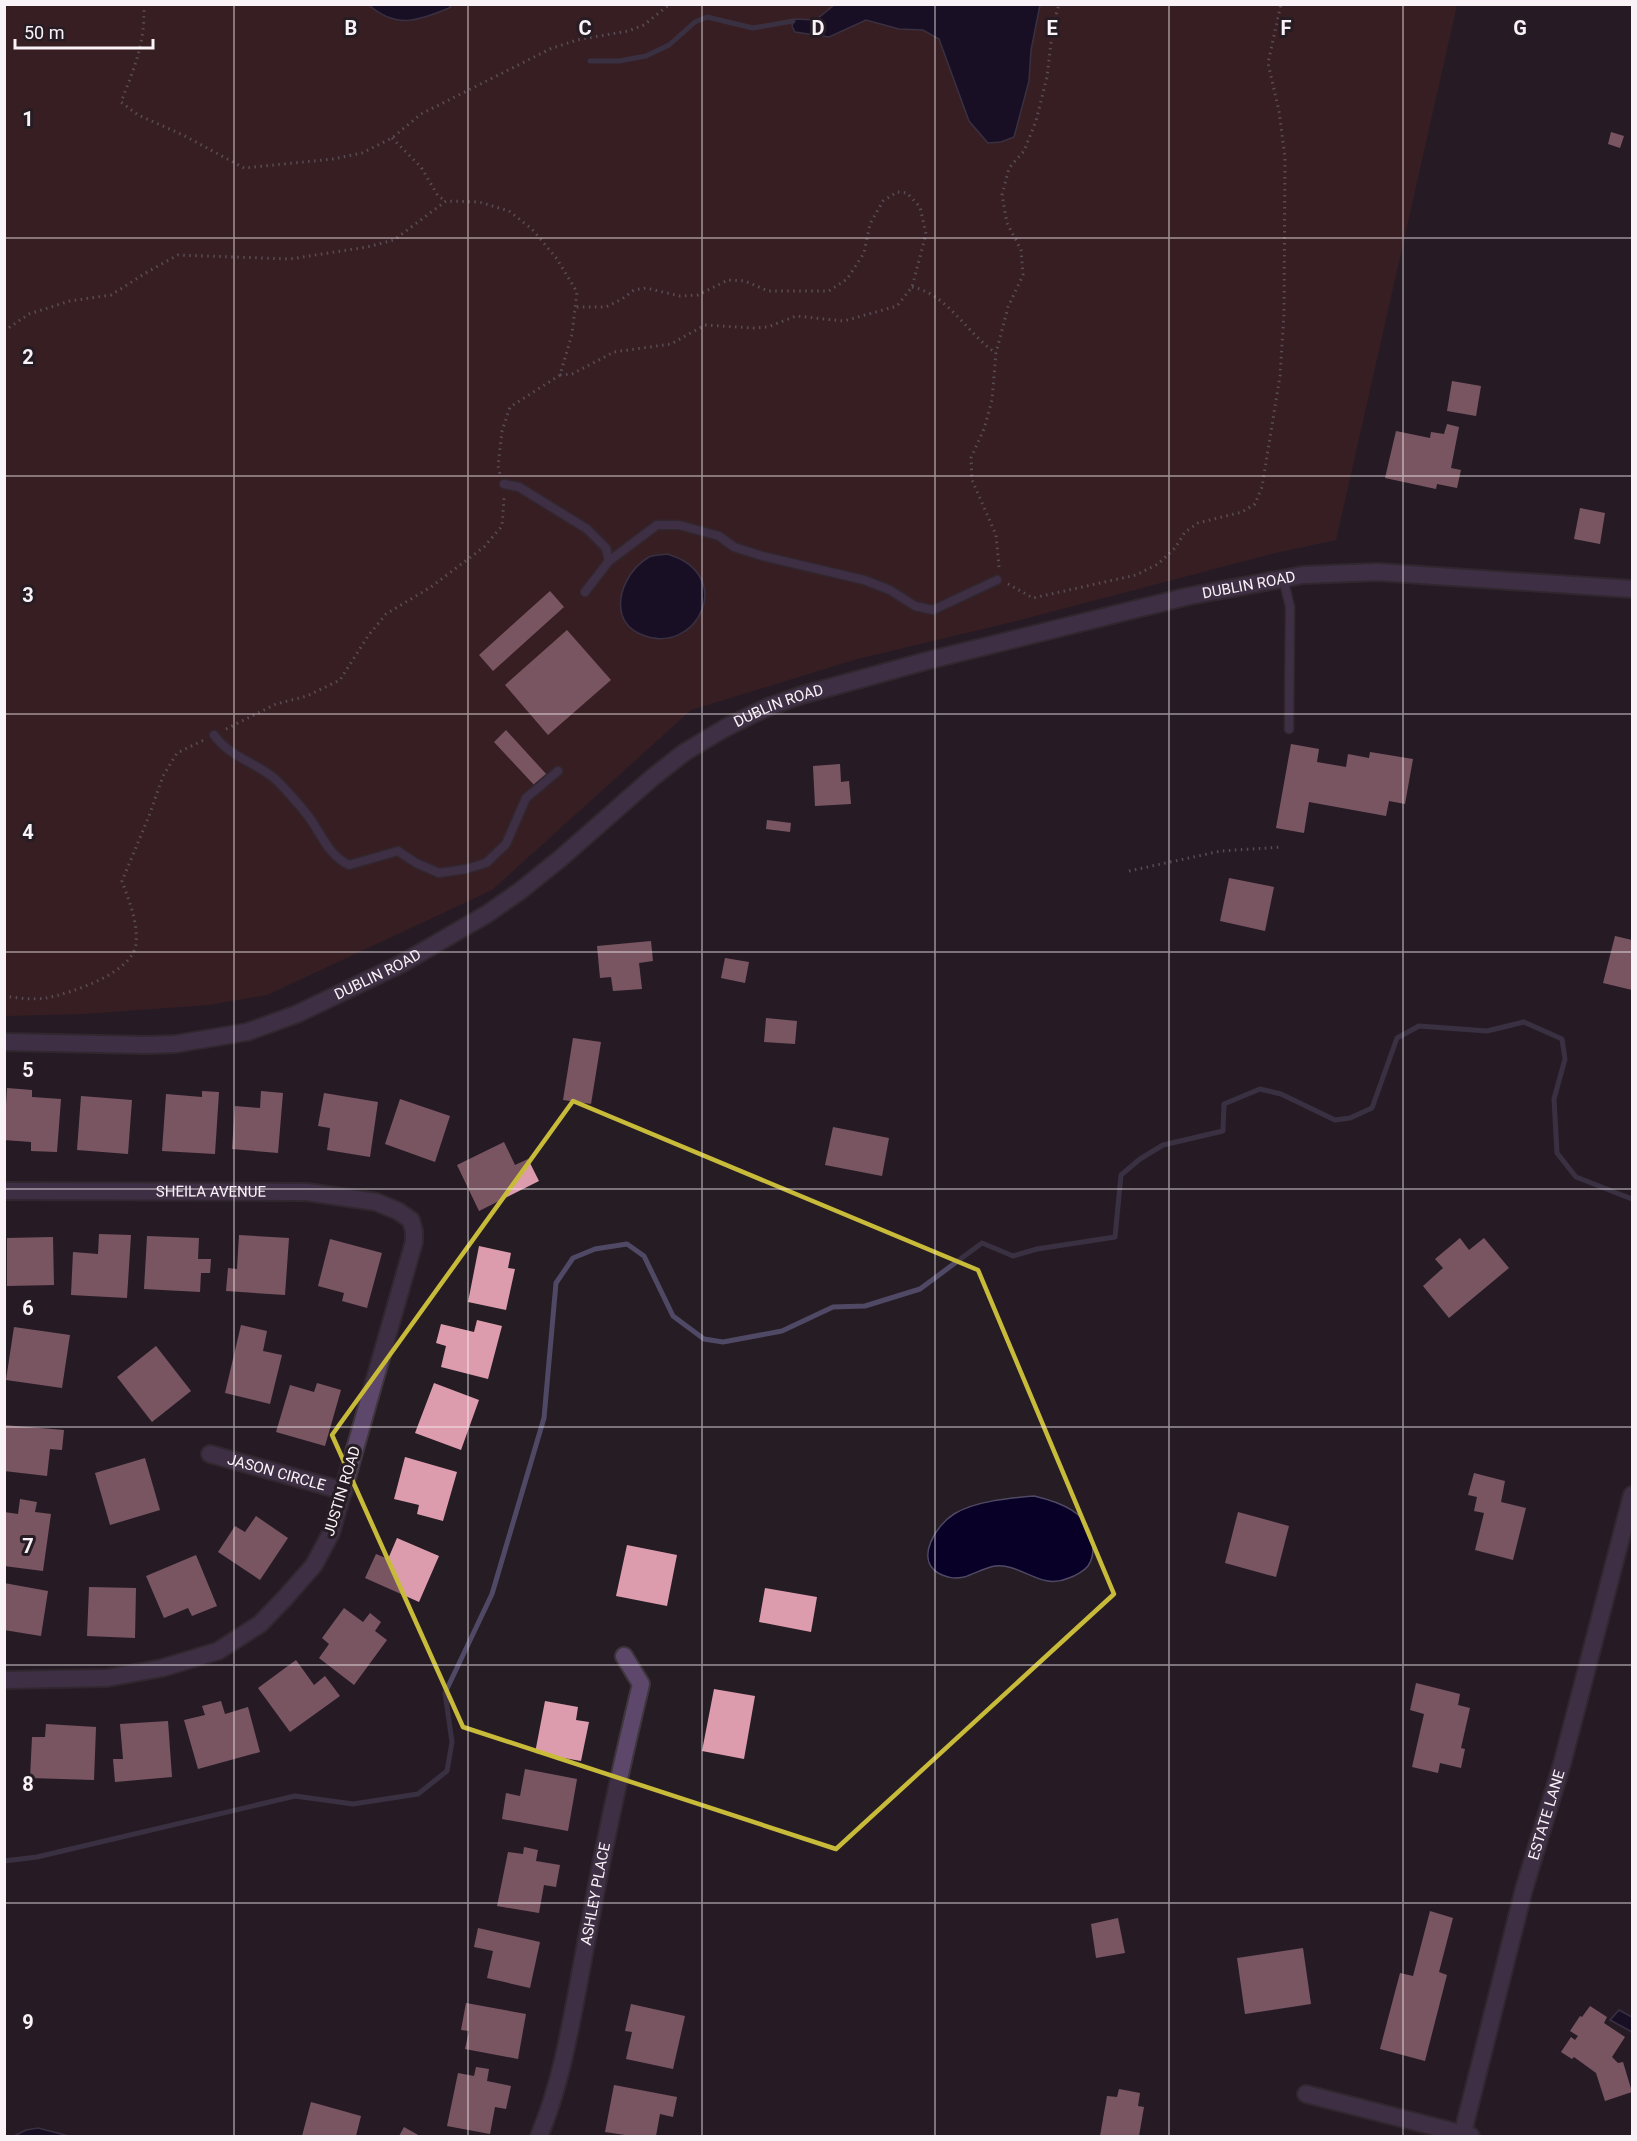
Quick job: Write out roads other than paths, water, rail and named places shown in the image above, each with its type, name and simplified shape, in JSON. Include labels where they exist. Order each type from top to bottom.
[{"type":"street","name":"DUBLIN ROAD","points":[[4,1041],[166,1044],[226,1036],[270,1024],[357,987],[487,914],[561,858],[653,777],[685,752],[725,728],[768,707],[926,661],[1189,596],[1283,577],[1377,572],[1632,589]]},
{"type":"street","name":"SHEILA AVENUE","points":[[4,1191],[307,1192],[376,1202],[398,1211],[411,1220]]},
{"type":"street","name":"JUSTIN ROAD","points":[[4,1680],[107,1678],[162,1668],[218,1652],[260,1624],[314,1565],[331,1533],[344,1491],[414,1242],[411,1220]]},
{"type":"street","name":"JASON CIRCLE","points":[[210,1454],[344,1491]]},
{"type":"street","name":"ESTATE LANE","points":[[1465,2136],[1524,1889],[1562,1764],[1632,1495]]},
{"type":"street","name":"ASHLEY PLACE","points":[[539,2136],[550,2112],[568,2032],[609,1816],[641,1684],[624,1656]]},
{"type":"street","points":[[1306,2094],[1465,2136]]},
{"type":"lane","points":[[504,484],[519,487],[587,530],[606,548],[609,561]]},
{"type":"lane","points":[[585,592],[609,561],[657,525],[679,525],[719,536],[734,547],[762,556],[864,580],[890,590],[915,606],[933,610],[997,580]]},
{"type":"lane","points":[[1283,577],[1290,607],[1289,729]]},
{"type":"lane","points":[[214,735],[221,746],[274,778],[310,819],[332,852],[339,860],[350,865],[398,851],[416,863],[439,873],[486,863],[506,844],[526,798],[558,771]]},
{"type":"waterway","points":[[590,61],[619,61],[646,56],[669,45],[695,22],[707,17],[753,28],[793,21]]},
{"type":"waterway","points":[[4,1861],[37,1857],[295,1796],[353,1804],[418,1794],[447,1771],[452,1742],[445,1693],[492,1594],[544,1418],[556,1283],[573,1258],[595,1249],[627,1244],[644,1256],[673,1316],[704,1339],[723,1342],[782,1331],[833,1307],[865,1306],[920,1289],[982,1243],[1013,1256],[1037,1249],[1115,1237],[1121,1175],[1140,1159],[1163,1145],[1223,1131],[1224,1104],[1260,1089],[1281,1094],[1335,1120],[1350,1118],[1372,1108],[1397,1038],[1419,1026],[1487,1031],[1524,1022],[1562,1039],[1565,1059],[1554,1099],[1557,1153],[1576,1177],[1632,1199]]}]
